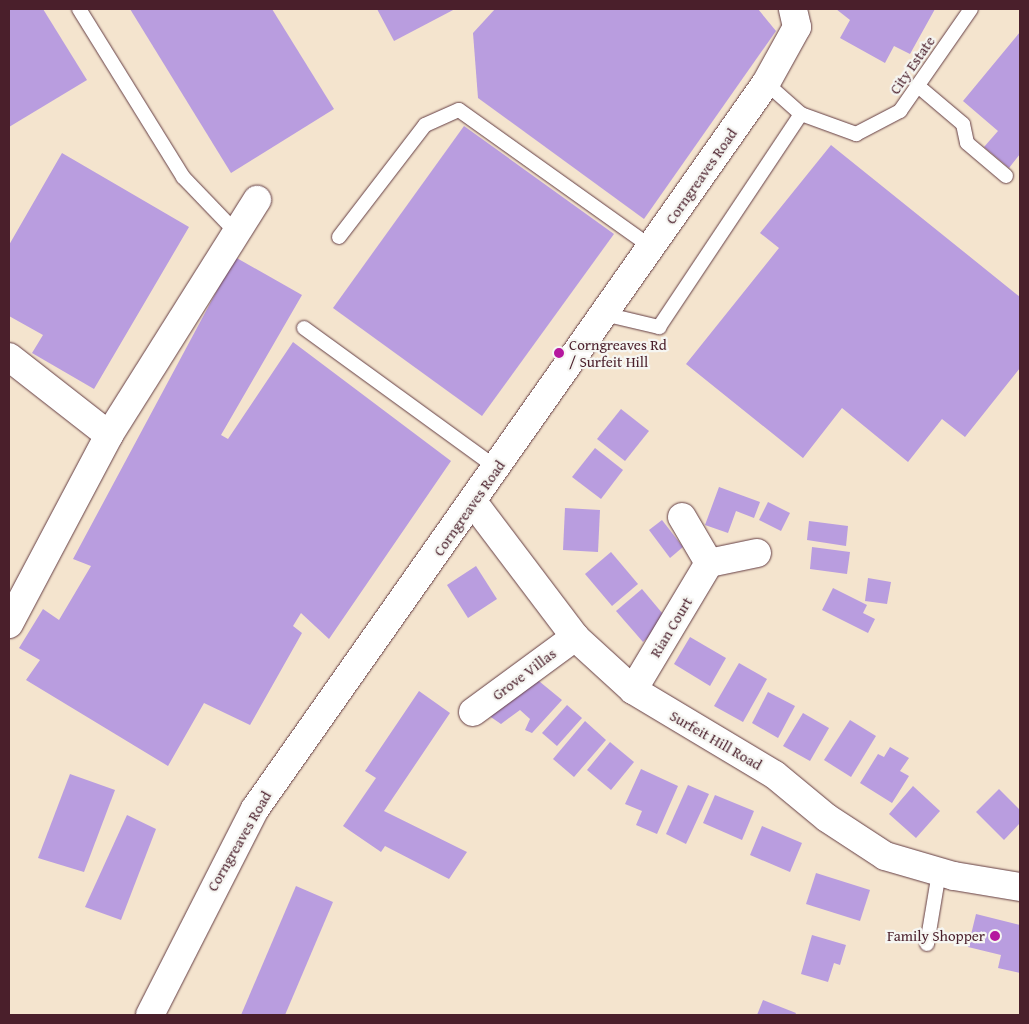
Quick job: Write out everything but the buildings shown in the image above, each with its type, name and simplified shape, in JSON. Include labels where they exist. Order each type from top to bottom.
[{"type":"street","name":"Corngreaves Road","points":[[150,1015],[255,809],[473,502],[766,83],[797,27],[793,9]]},
{"type":"street","points":[[9,624],[109,435],[257,200]]},
{"type":"street","points":[[9,357],[109,435]]},
{"type":"street","name":"Surfeit Hill Road","points":[[473,502],[574,637],[632,690],[775,775],[827,818],[884,856],[940,872],[1020,887]]},
{"type":"street","points":[[682,516],[709,563],[757,553]]},
{"type":"street","name":"Rian Court","points":[[632,690],[709,563]]},
{"type":"street","name":"Grove Villas","points":[[473,712],[574,637]]},
{"type":"lane","points":[[79,9],[183,177],[236,232]]},
{"type":"lane","name":"City Estate","points":[[766,83],[801,114],[856,134],[900,111],[971,9]]},
{"type":"lane","points":[[918,86],[963,124],[967,143],[1006,176]]},
{"type":"lane","points":[[339,237],[425,125],[459,110],[650,247]]},
{"type":"lane","points":[[604,314],[659,327],[801,114]]},
{"type":"lane","points":[[304,328],[496,468]]},
{"type":"lane","points":[[927,944],[940,872]]},
{"type":"place","name":"Corngreaves Rd / Surfeit Hill","points":[[559,353]]},
{"type":"place","name":"Family Shopper","points":[[995,936]]}]
